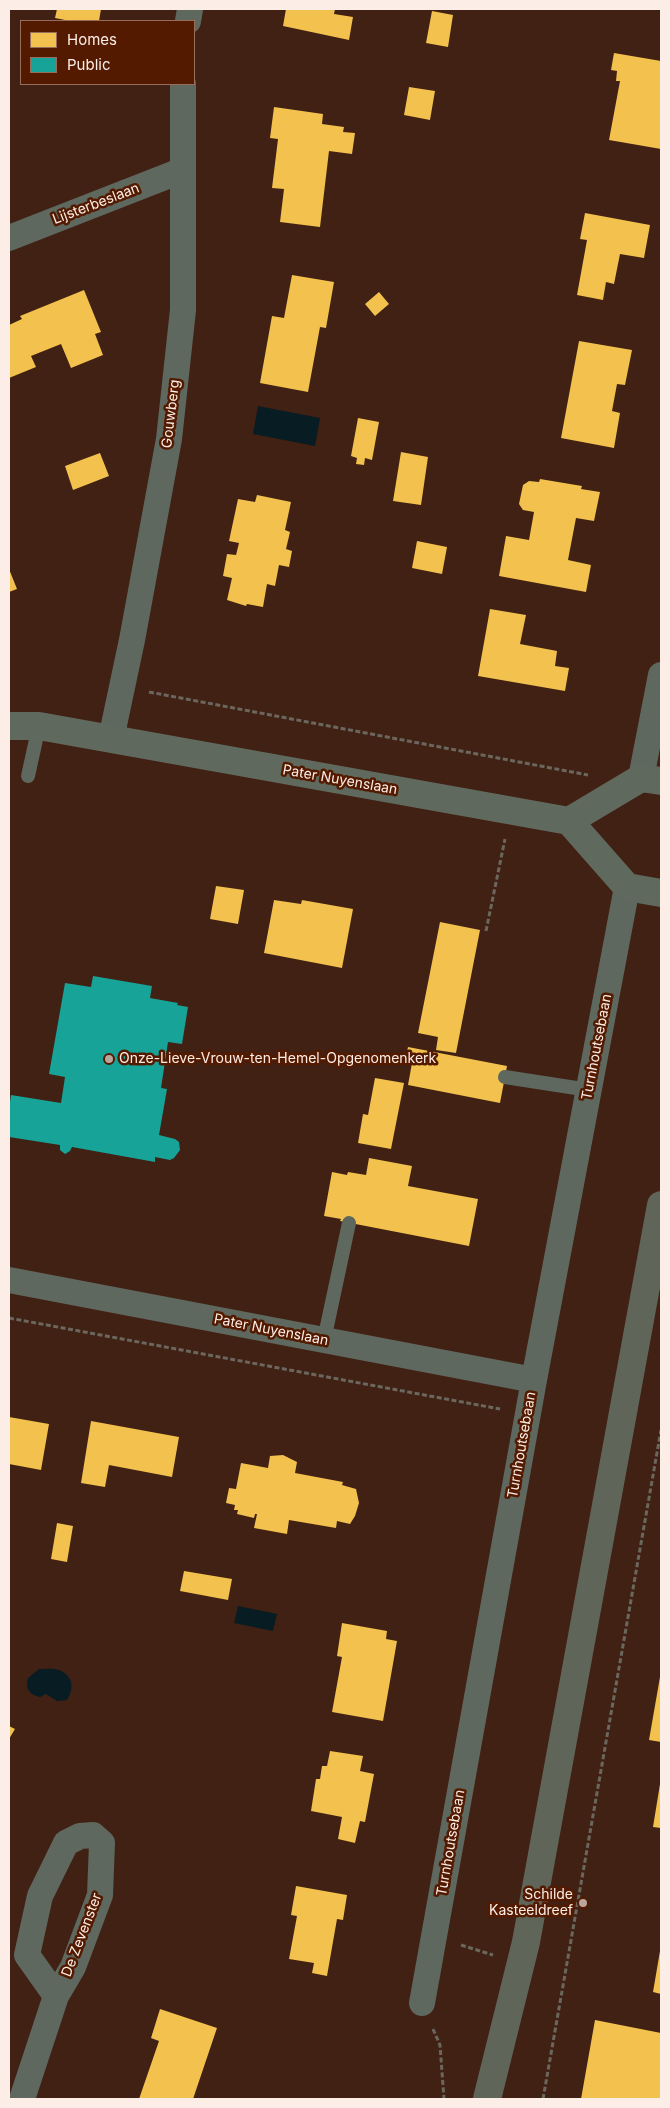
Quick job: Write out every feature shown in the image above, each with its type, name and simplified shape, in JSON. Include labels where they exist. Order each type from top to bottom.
[{"type":"main road","points":[[487,2099],[521,1963],[661,1205]]},
{"type":"street","name":"Gouwberg","points":[[111,738],[168,439],[183,310],[183,85]]},
{"type":"street","name":"Lijsterbeslaan","points":[[9,238],[183,170]]},
{"type":"street","points":[[661,675],[651,779],[569,821],[627,887],[661,893]]},
{"type":"street","name":"Pater Nuyenslaan","points":[[9,726],[39,726],[111,738],[569,821]]},
{"type":"street","name":"Turnhoutsebaan","points":[[422,2003],[534,1380],[627,887]]},
{"type":"street","name":"Pater Nuyenslaan","points":[[9,1280],[534,1380]]},
{"type":"street","name":"De Zevenster","points":[[22,2099],[56,1996],[73,1967],[100,1895],[102,1843],[93,1835],[80,1836],[66,1843],[40,1896],[27,1955],[56,1996]]},
{"type":"lane","points":[[28,776],[39,726]]},
{"type":"lane","points":[[505,1077],[589,1090]]},
{"type":"lane","points":[[324,1340],[349,1223]]},
{"type":"path","points":[[122,687],[595,777],[586,781]]},
{"type":"path","points":[[486,931],[511,811]]},
{"type":"path","points":[[9,1318],[528,1414]]},
{"type":"path","points":[[543,2099],[661,1430]]},
{"type":"path","points":[[434,1938],[521,1963]]},
{"type":"path","points":[[422,2003],[440,2045],[445,2099]]},
{"type":"water","points":[[258,406],[320,418],[315,446],[253,434]]},
{"type":"water","points":[[238,1606],[277,1614],[273,1631],[234,1623]]},
{"type":"water","points":[[39,1669],[57,1669],[68,1676],[72,1687],[67,1700],[57,1701],[46,1694],[40,1697],[31,1693],[28,1688],[28,1678]]},
{"type":"building: Homes","points":[[57,9],[101,9],[99,20],[65,20],[55,18]]},
{"type":"building: Homes","points":[[286,9],[335,9],[334,14],[353,17],[349,40],[283,26]]},
{"type":"building: Homes","points":[[432,11],[453,15],[448,47],[426,43]]},
{"type":"building: Homes","points":[[614,53],[661,61],[661,149],[609,140],[620,81],[616,81],[617,71],[611,70]]},
{"type":"building: Homes","points":[[409,87],[435,91],[430,120],[404,115]]},
{"type":"building: Homes","points":[[274,107],[323,114],[322,124],[344,127],[343,132],[355,133],[352,154],[329,151],[320,227],[280,222],[284,189],[272,188],[278,139],[270,138]]},
{"type":"building: Homes","points":[[585,213],[650,225],[644,258],[620,254],[614,284],[606,282],[603,300],[577,295],[587,240],[580,239]]},
{"type":"building: Homes","points":[[292,275],[334,282],[326,328],[320,327],[308,392],[260,383],[272,316],[284,318]]},
{"type":"building: Homes","points":[[84,290],[101,332],[95,334],[103,355],[71,368],[61,344],[31,356],[36,367],[9,378],[9,325],[22,319],[20,316]]},
{"type":"building: Homes","points":[[379,292],[389,304],[375,316],[365,304]]},
{"type":"building: Homes","points":[[579,341],[632,350],[625,385],[617,384],[612,411],[620,413],[614,448],[561,438]]},
{"type":"building: Homes","points":[[358,418],[379,422],[372,460],[365,458],[364,465],[356,464],[357,458],[351,456]]},
{"type":"building: Homes","points":[[401,452],[428,457],[421,505],[393,501]]},
{"type":"building: Homes","points":[[100,453],[109,476],[73,490],[65,466]]},
{"type":"building: Homes","points":[[540,479],[582,486],[581,489],[600,492],[594,521],[576,518],[568,560],[591,565],[586,592],[499,576],[506,536],[529,540],[534,512],[523,510],[519,504],[523,485],[529,481],[539,482]]},
{"type":"building: Homes","points":[[257,495],[291,502],[285,530],[290,532],[286,549],[292,551],[289,567],[279,565],[275,586],[267,584],[263,607],[247,604],[246,606],[227,600],[232,578],[223,576],[227,554],[236,555],[239,543],[229,541],[238,499],[255,502]]},
{"type":"building: Homes","points":[[417,541],[447,547],[442,574],[412,568]]},
{"type":"building: Homes","points":[[9,569],[17,589],[9,592]]},
{"type":"building: Homes","points":[[490,609],[526,615],[520,644],[557,651],[555,666],[569,668],[565,691],[478,676]]},
{"type":"building: Homes","points":[[216,886],[244,890],[238,924],[210,919]]},
{"type":"building: Homes","points":[[274,900],[301,904],[302,900],[353,909],[342,968],[264,953]]},
{"type":"building: Homes","points":[[440,922],[480,930],[456,1053],[436,1050],[438,1037],[418,1033]]},
{"type":"building: Homes","points":[[408,1047],[507,1066],[500,1103],[408,1085],[412,1063],[405,1061]]},
{"type":"building: Homes","points":[[375,1078],[404,1083],[391,1149],[358,1143],[363,1114],[368,1115]]},
{"type":"building: Homes","points":[[369,1158],[412,1166],[408,1186],[478,1199],[469,1246],[340,1221],[341,1219],[324,1216],[332,1172],[347,1175],[348,1172],[366,1175]]},
{"type":"building: Homes","points":[[9,1417],[49,1424],[41,1470],[9,1464]]},
{"type":"building: Homes","points":[[91,1421],[179,1437],[172,1477],[109,1465],[105,1487],[81,1483]]},
{"type":"building: Homes","points":[[283,1455],[297,1462],[295,1473],[343,1482],[342,1485],[356,1489],[359,1503],[350,1524],[337,1521],[336,1528],[289,1520],[287,1534],[254,1528],[257,1514],[255,1514],[254,1518],[237,1514],[238,1510],[234,1510],[235,1505],[226,1503],[229,1488],[236,1489],[241,1463],[268,1468],[270,1456]]},
{"type":"building: Homes","points":[[57,1523],[73,1526],[67,1562],[51,1559]]},
{"type":"building: Homes","points":[[184,1571],[232,1579],[228,1600],[180,1591]]},
{"type":"building: Homes","points":[[342,1623],[387,1631],[386,1639],[397,1641],[383,1721],[332,1712],[342,1657],[337,1656]]},
{"type":"building: Homes","points":[[661,1677],[661,1742],[649,1740]]},
{"type":"building: Homes","points":[[9,1726],[15,1729],[9,1739]]},
{"type":"building: Homes","points":[[330,1751],[363,1756],[360,1771],[374,1774],[365,1822],[360,1821],[355,1843],[338,1839],[342,1817],[311,1811],[316,1779],[320,1779],[322,1766],[327,1766]]},
{"type":"building: Homes","points":[[661,1784],[661,1828],[653,1827]]},
{"type":"building: Homes","points":[[296,1886],[347,1895],[343,1920],[337,1919],[327,1976],[312,1973],[314,1963],[289,1959],[297,1916],[291,1915]]},
{"type":"building: Homes","points":[[661,1952],[661,1994],[653,1992]]},
{"type":"building: Homes","points":[[160,2009],[217,2028],[193,2099],[139,2099],[159,2041],[151,2038]]},
{"type":"building: Homes","points":[[595,2020],[661,2033],[661,2099],[581,2099]]},
{"type":"building: Public","name":"Onze-Lieve-Vrouw-ten-Hemel-Opgenomenkerk","points":[[93,976],[152,986],[150,998],[178,1003],[177,1005],[188,1007],[182,1044],[168,1042],[161,1088],[167,1089],[159,1135],[175,1139],[179,1142],[180,1150],[170,1160],[155,1157],[155,1162],[72,1147],[65,1154],[60,1150],[60,1145],[9,1137],[11,1095],[61,1103],[65,1077],[49,1074],[65,983],[91,987]]},
{"type":"place","name":"Onze-Lieve-Vrouw-ten-Hemel-Opgenomenkerk","points":[[109,1059]]},
{"type":"place","name":"Schilde Kasteeldreef","points":[[583,1903]]}]
